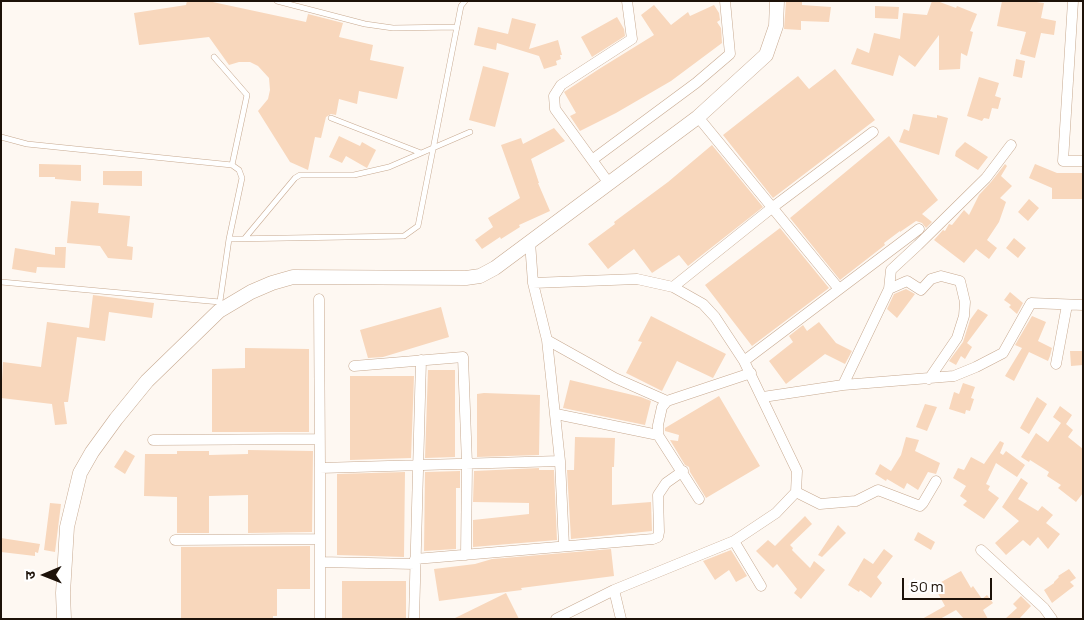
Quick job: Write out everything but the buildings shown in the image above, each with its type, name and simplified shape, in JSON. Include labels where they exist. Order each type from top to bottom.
[{"type":"street","points":[[608,182],[555,110],[554,96],[560,85],[632,39],[627,1]]},
{"type":"street","points":[[592,160],[696,83],[730,54],[725,1]]},
{"type":"street","points":[[64,619],[63,593],[68,527],[80,473],[92,452],[116,419],[147,381],[220,307],[272,282],[293,277],[466,278],[480,276],[495,268],[608,182],[698,117],[766,55],[776,26],[777,1]]},
{"type":"street","points":[[1073,1],[1063,161],[1083,161]]},
{"type":"street","points":[[698,117],[840,289]]},
{"type":"street","points":[[673,287],[773,207],[873,132]]},
{"type":"street","points":[[842,385],[889,289],[891,270],[986,178],[1011,145]]},
{"type":"street","points":[[744,361],[919,229]]},
{"type":"street","points":[[530,242],[533,283],[547,340],[556,414],[564,546]]},
{"type":"street","points":[[889,289],[907,281],[920,290],[931,279],[941,276],[960,281],[965,309],[957,338],[929,379]]},
{"type":"street","points":[[533,283],[637,279],[673,287],[703,304],[715,317],[751,373],[797,471],[796,492],[776,513],[734,541],[614,590],[556,619]]},
{"type":"street","points":[[319,299],[319,618]]},
{"type":"street","points":[[762,397],[842,385],[954,376],[976,367],[1003,352],[1032,304],[1083,305]]},
{"type":"street","points":[[1056,364],[1067,304]]},
{"type":"street","points":[[547,340],[615,378],[667,401]]},
{"type":"street","points":[[354,366],[462,357],[467,464],[466,555]]},
{"type":"street","points":[[414,619],[421,360]]},
{"type":"street","points":[[699,499],[658,435],[662,408],[667,401],[751,373]]},
{"type":"street","points":[[556,414],[658,435]]},
{"type":"street","points":[[153,440],[319,439]]},
{"type":"street","points":[[320,468],[560,462]]},
{"type":"street","points":[[320,562],[415,562],[466,555],[653,539],[658,537],[659,532],[658,496],[666,483],[683,472]]},
{"type":"street","points":[[796,492],[820,504],[856,501],[878,490],[920,506],[924,503],[936,481]]},
{"type":"street","points":[[175,540],[320,539]]},
{"type":"street","points":[[734,541],[761,586]]},
{"type":"street","points":[[981,550],[1044,608],[1052,619]]},
{"type":"street","points":[[614,590],[621,619]]},
{"type":"lane","points":[[277,1],[365,24],[393,28],[457,27]]},
{"type":"lane","points":[[229,239],[404,236],[418,226],[461,6],[465,1]]},
{"type":"lane","points":[[214,58],[247,95],[232,165]]},
{"type":"lane","points":[[331,118],[421,153]]},
{"type":"lane","points":[[245,238],[295,178],[300,175],[354,175],[389,167],[470,132]]},
{"type":"lane","points":[[1,136],[26,144],[232,165],[239,170],[242,178],[229,239],[220,307],[1,282]]}]
